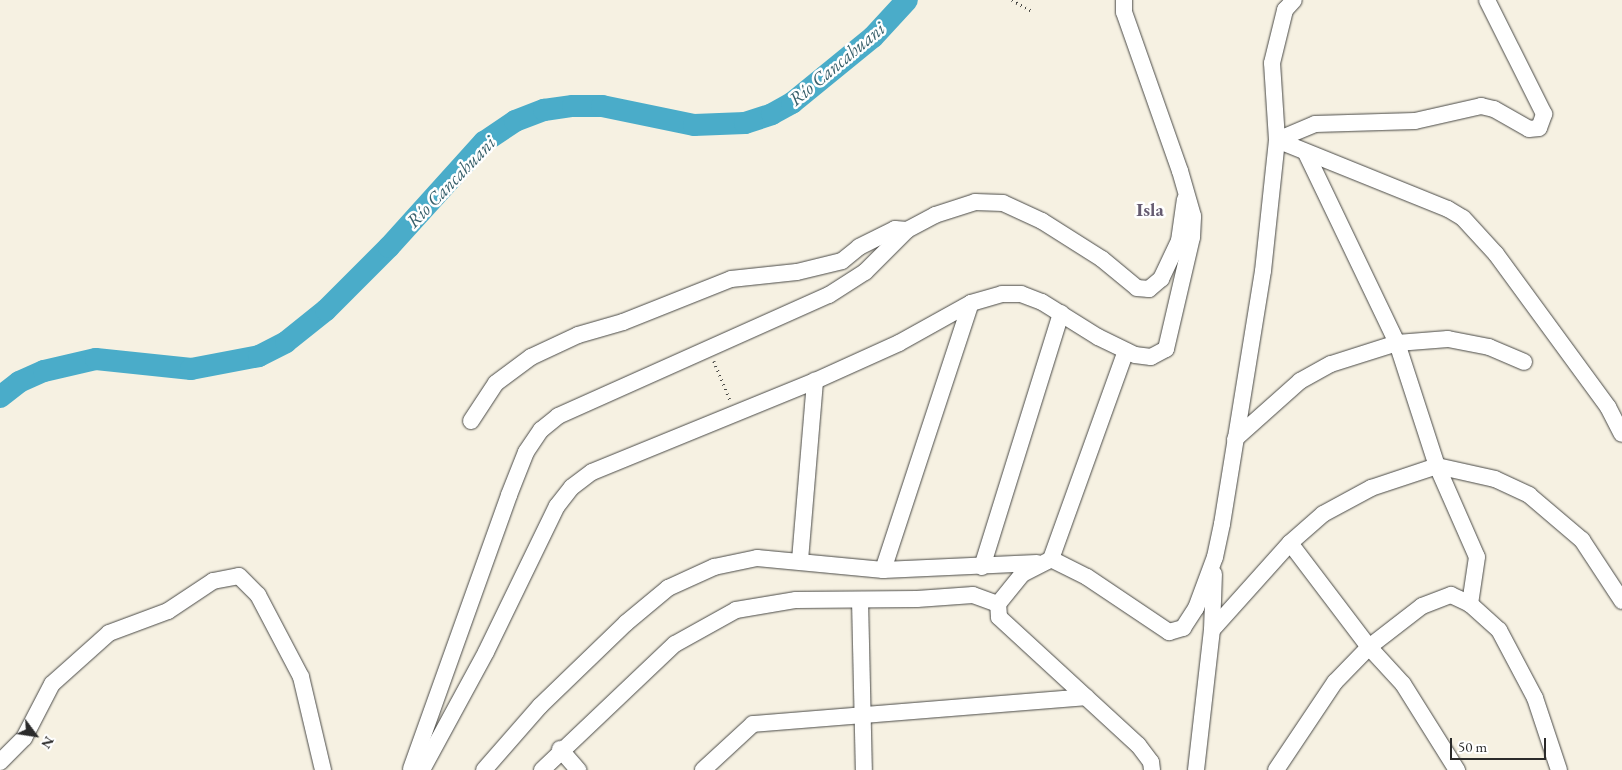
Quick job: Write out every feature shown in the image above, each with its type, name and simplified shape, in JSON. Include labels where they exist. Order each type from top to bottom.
[{"type":"street","points":[[422,770],[486,652],[557,506],[572,487],[592,472],[735,412],[815,381],[899,343],[971,304],[1013,293],[1030,297],[1126,351],[1150,357],[1162,353],[1169,343],[1193,224],[1186,192],[1124,12],[1124,0]]},
{"type":"street","points":[[1196,770],[1212,630],[1215,557],[1263,271],[1277,140],[1272,63],[1285,10],[1294,0]]},
{"type":"street","points":[[1277,140],[1315,124],[1415,121],[1481,106],[1494,109],[1529,129],[1539,128],[1544,114],[1487,0]]},
{"type":"street","points":[[1277,140],[1448,209],[1473,227],[1487,241],[1608,407],[1622,434]]},
{"type":"street","points":[[1306,152],[1397,343],[1437,466],[1477,557],[1470,604]]},
{"type":"street","points":[[411,770],[526,452],[541,430],[558,416],[829,295],[865,272],[907,230],[935,215],[975,202],[1003,203],[1042,221],[1102,259],[1137,288],[1149,288],[1161,278],[1179,240],[1186,192]]},
{"type":"street","points":[[471,421],[496,383],[531,357],[578,335],[623,322],[731,279],[797,272],[842,261],[859,247],[895,229],[907,230]]},
{"type":"street","points":[[883,570],[971,304]]},
{"type":"street","points":[[982,567],[1060,313]]},
{"type":"street","points":[[1235,439],[1300,381],[1331,364],[1397,343],[1448,339],[1489,347],[1524,362]]},
{"type":"street","points":[[1126,351],[1046,561],[1022,574],[998,604],[999,616],[1138,745],[1151,762],[1152,770]]},
{"type":"street","points":[[800,560],[815,381]]},
{"type":"street","points":[[1212,630],[1290,543],[1323,514],[1372,488],[1437,466],[1495,479],[1529,495],[1582,540],[1622,601]]},
{"type":"street","points":[[1290,543],[1369,647],[1403,684],[1457,770]]},
{"type":"street","points":[[484,770],[547,699],[620,628],[668,588],[728,563],[757,558],[800,560],[883,570],[982,567],[1046,561],[1082,573],[1165,630],[1174,632],[1182,628],[1194,612],[1215,557]]},
{"type":"street","points":[[0,762],[24,738],[52,684],[109,633],[168,611],[213,581],[239,576],[258,595],[301,677],[323,770]]},
{"type":"street","points":[[542,770],[560,750],[675,644],[736,610],[796,600],[860,600],[973,595],[998,604]]},
{"type":"street","points":[[1276,770],[1335,682],[1369,647],[1422,606],[1450,595],[1470,604],[1498,630],[1535,698],[1559,770]]},
{"type":"street","points":[[860,600],[864,770]]},
{"type":"street","points":[[703,770],[753,724],[1086,697]]},
{"type":"street","points":[[560,750],[578,770]]},
{"type":"path","points":[[1012,0],[1032,12]]},
{"type":"path","points":[[708,348],[735,412]]},
{"type":"waterway","name":"Río Cancahuani","points":[[0,397],[19,382],[44,371],[96,359],[191,369],[259,356],[286,342],[326,310],[389,247],[484,142],[515,121],[544,110],[573,106],[602,106],[694,125],[745,123],[772,114],[792,103],[873,37],[907,0]]},
{"type":"district","name":"Isla","points":[[1150,210]]}]
